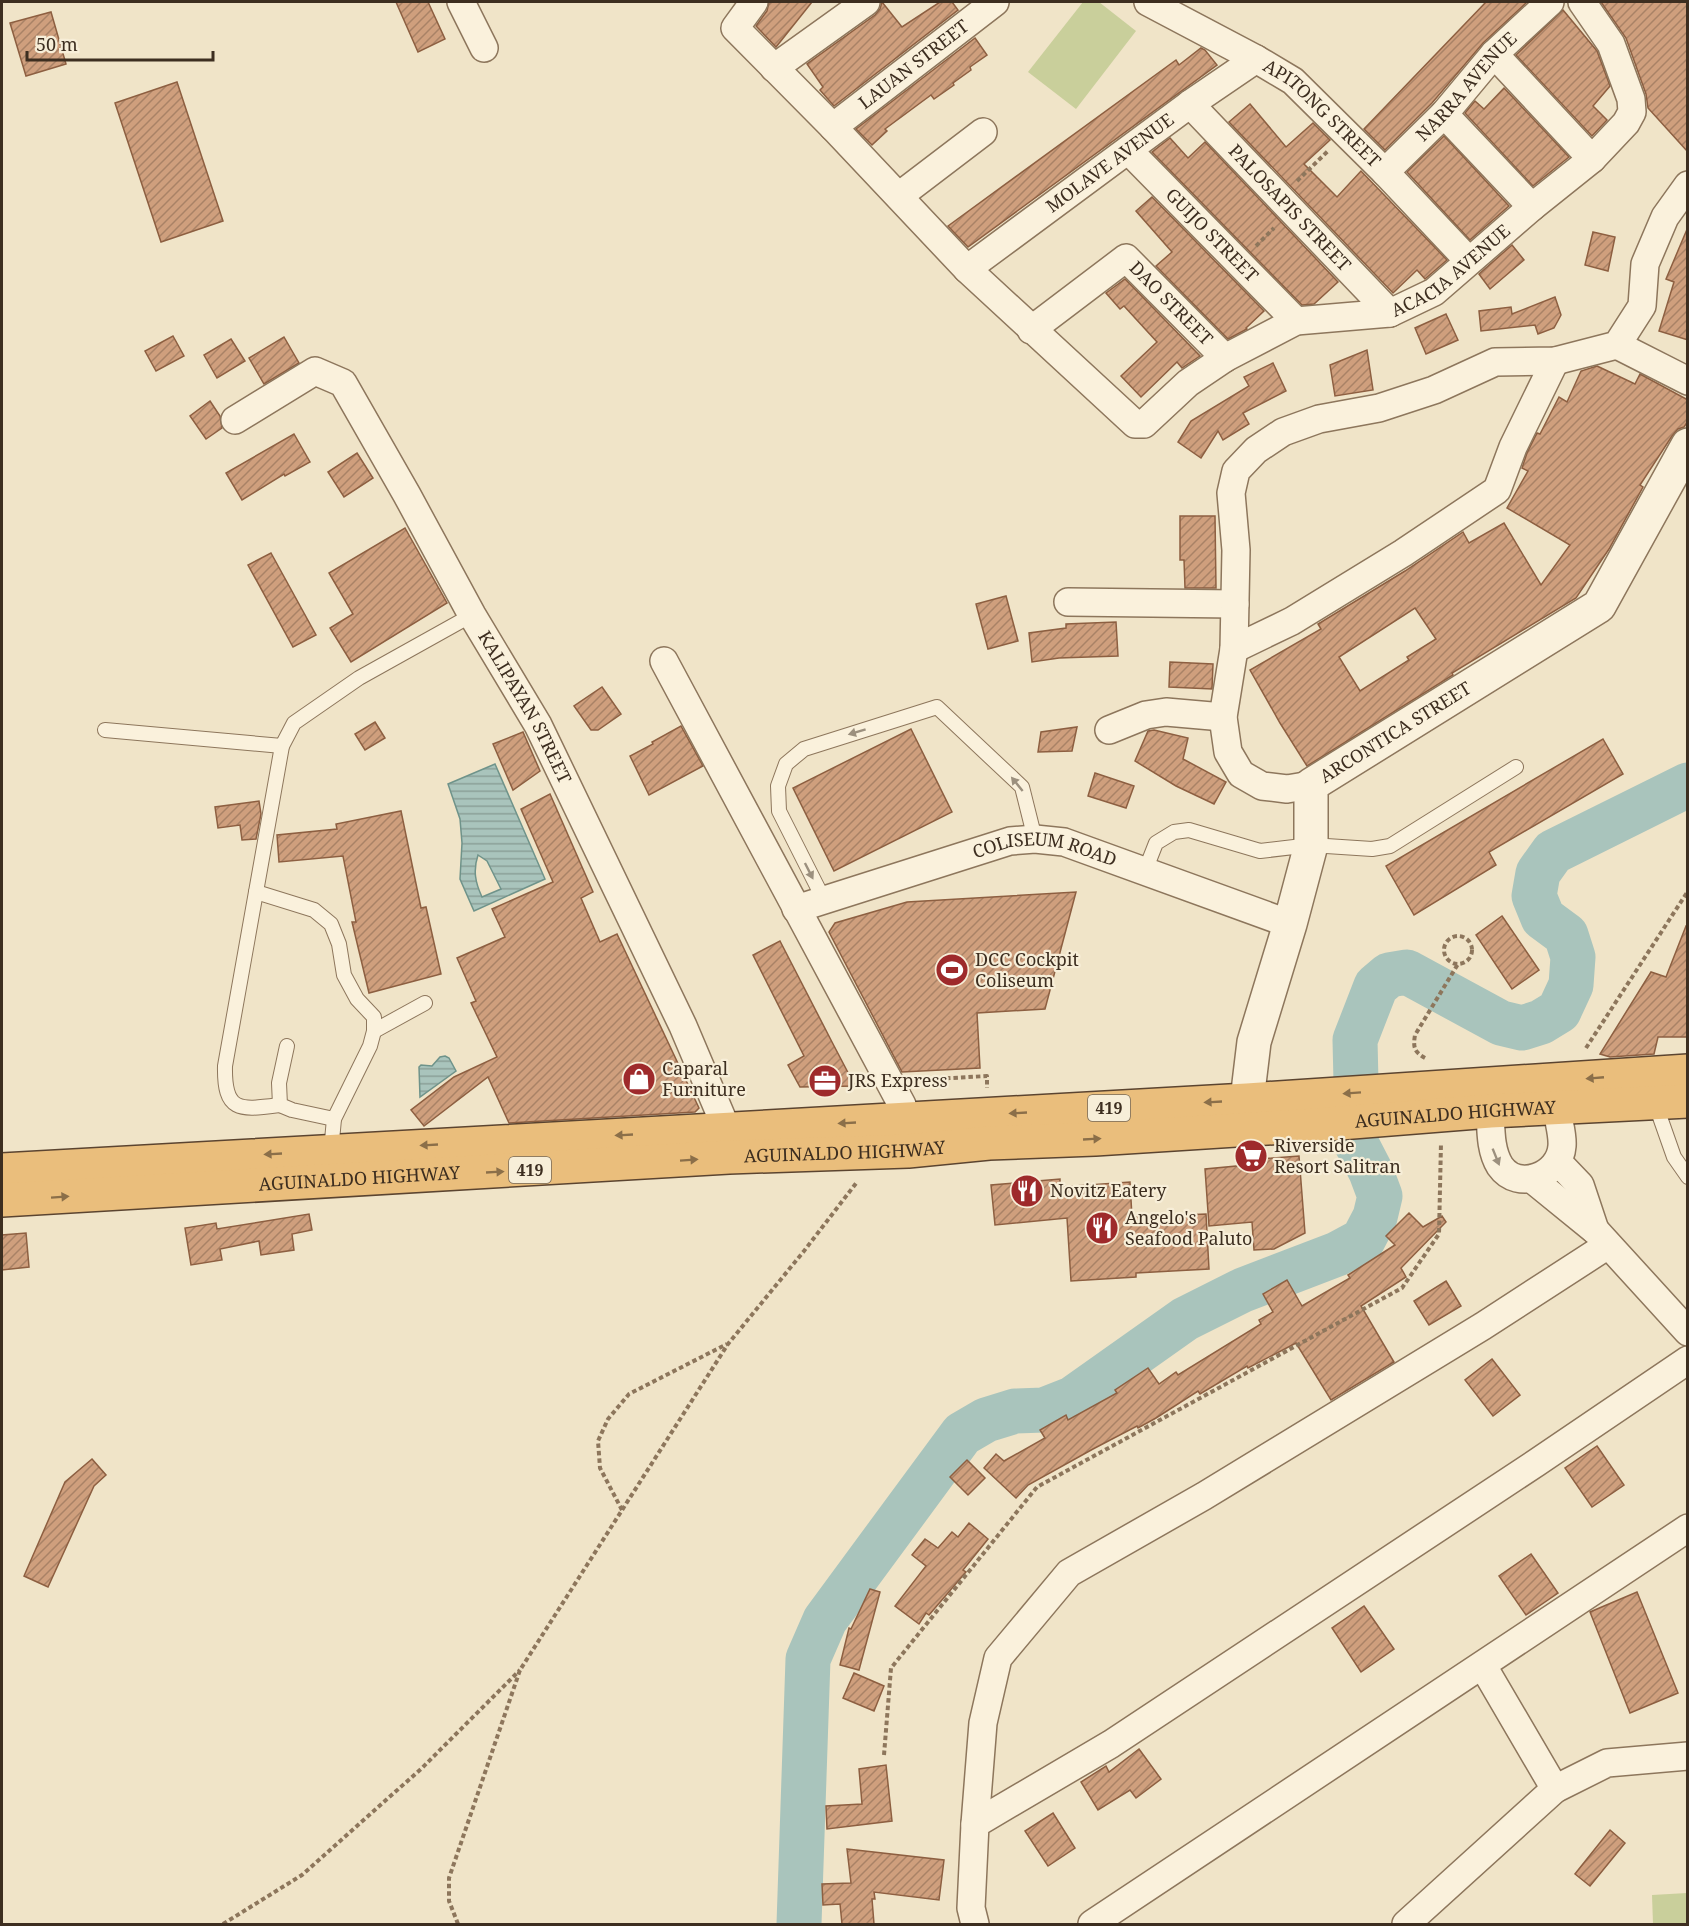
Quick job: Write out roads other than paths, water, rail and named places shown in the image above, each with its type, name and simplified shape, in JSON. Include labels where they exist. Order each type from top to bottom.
[{"type":"highway","name":"AGUINALDO HIGHWAY","points":[[1392,1105],[1442,1115],[1557,1109],[1654,1088],[1688,1071]]},
{"type":"highway","name":"AGUINALDO HIGHWAY","points":[[726,1144],[872,1151],[907,1136],[989,1143],[1314,1111],[1654,1088],[1688,1101]]},
{"type":"highway","name":"AGUINALDO HIGHWAY","points":[[2,1170],[332,1150],[562,1168],[726,1144],[907,1136],[1247,1100],[1314,1111]]},
{"type":"highway","name":"AGUINALDO HIGHWAY","points":[[2,1200],[332,1150]]},
{"type":"street","points":[[460,2],[484,48]]},
{"type":"street","points":[[754,2],[735,28],[834,127],[967,269],[1031,330]]},
{"type":"street","points":[[774,68],[866,2]]},
{"type":"street","name":"LAUAN STREET","points":[[834,127],[995,2]]},
{"type":"street","name":"APITONG STREET","points":[[1148,2],[1256,58],[1293,81],[1385,172],[1469,261]]},
{"type":"street","name":"NARRA AVENUE","points":[[1385,172],[1444,114],[1494,54],[1550,2]]},
{"type":"street","name":"ACACIA AVENUE","points":[[1031,330],[1135,424],[1144,424],[1188,383],[1225,358],[1296,321],[1390,313],[1434,292],[1532,207],[1592,159],[1626,123],[1632,112],[1631,99],[1611,44],[1582,2]]},
{"type":"street","points":[[1494,54],[1592,159]]},
{"type":"street","name":"MOLAVE AVENUE","points":[[967,269],[1256,58]]},
{"type":"street","name":"PALOSAPIS STREET","points":[[1190,104],[1390,313]]},
{"type":"street","points":[[1444,114],[1532,207]]},
{"type":"street","points":[[899,196],[983,132]]},
{"type":"street","name":"GUIJO STREET","points":[[1129,151],[1296,321]]},
{"type":"street","points":[[1617,345],[1642,306],[1645,264],[1665,217],[1688,185]]},
{"type":"street","name":"DAO STREET","points":[[1031,330],[1126,258],[1225,358]]},
{"type":"street","points":[[1311,785],[1287,789],[1262,786],[1241,774],[1228,752],[1223,717],[1234,649],[1236,550],[1231,493],[1236,471],[1256,450],[1283,432],[1319,419],[1379,408],[1434,390],[1495,362],[1555,361],[1617,345],[1688,381]]},
{"type":"street","points":[[1234,649],[1292,621],[1412,547],[1497,490],[1513,447],[1555,361]]},
{"type":"street","name":"KALIPAYAN STREET","points":[[235,420],[315,371],[343,383],[472,615],[538,725],[682,1026],[722,1118],[726,1144]]},
{"type":"street","name":"ARCONTICA STREET","points":[[1247,1100],[1254,1042],[1311,845],[1311,785],[1599,606],[1688,445]]},
{"type":"street","points":[[1068,602],[1235,604]]},
{"type":"street","points":[[664,661],[902,1106],[907,1136]]},
{"type":"street","points":[[1109,730],[1146,715],[1166,712],[1223,717]]},
{"type":"street","name":"COLISEUM ROAD","points":[[796,909],[1010,841],[1035,839],[1064,842],[1290,924]]},
{"type":"street","points":[[1490,1111],[1493,1148],[1501,1167],[1514,1177],[1532,1179],[1546,1174],[1558,1162],[1562,1145],[1557,1109]]},
{"type":"street","points":[[1558,1162],[1580,1185],[1602,1238]]},
{"type":"street","points":[[1532,1179],[1602,1238],[1688,1332]]},
{"type":"street","points":[[975,1924],[971,1908],[975,1824],[984,1723],[998,1658],[1069,1573],[1214,1490],[1483,1326],[1602,1238]]},
{"type":"street","points":[[975,1824],[1121,1738],[1688,1360]]},
{"type":"street","points":[[1092,1924],[1484,1666],[1688,1528]]},
{"type":"street","points":[[1484,1666],[1555,1789]]},
{"type":"street","points":[[1406,1924],[1555,1789],[1607,1763],[1688,1756]]},
{"type":"lane","points":[[256,892],[314,910],[331,924],[339,944],[344,975],[357,999],[374,1017],[374,1031],[370,1046],[332,1150],[292,1110],[280,1105],[240,1107],[232,1102],[225,1083],[225,1066],[282,746],[294,723],[358,678],[472,615]]},
{"type":"lane","points":[[824,900],[779,811],[778,786],[786,764],[804,749],[937,707],[1022,787],[1035,839]]},
{"type":"lane","points":[[105,730],[282,746]]},
{"type":"lane","points":[[1145,871],[1156,843],[1174,832],[1189,830],[1260,851],[1311,845],[1361,849],[1390,846],[1516,767]]},
{"type":"lane","points":[[374,1031],[425,1003]]},
{"type":"lane","points":[[280,1105],[279,1083],[288,1046]]},
{"type":"lane","points":[[1654,1088],[1674,1157],[1688,1177]]},
{"type":"water","points":[[495,764],[545,879],[474,911],[460,879],[462,843],[460,819],[448,784]],"holes":[[[478,855],[487,861],[501,889],[482,897],[475,876]]]},
{"type":"water","points":[[440,1057],[449,1058],[456,1071],[420,1097],[419,1067],[421,1065],[432,1066]]},
{"type":"waterway","points":[[1356,1082],[1355,1040],[1376,986],[1389,975],[1407,972],[1501,1023],[1522,1028],[1541,1022],[1559,1011],[1571,985],[1573,957],[1566,935],[1543,918],[1534,896],[1538,873],[1553,852],[1688,785]]},
{"type":"waterway","points":[[799,1924],[808,1659],[825,1620],[962,1434],[986,1420],[1015,1411],[1044,1410],[1072,1399],[1185,1319],[1243,1290],[1337,1254],[1363,1240],[1375,1217],[1380,1196],[1356,1143]]},
{"type":"place","name":"DCC Cockpit Coliseum","points":[[952,970]]},
{"type":"place","name":"Caparal Furniture","points":[[639,1079]]},
{"type":"place","name":"JRS Express","points":[[825,1081]]},
{"type":"place","name":"Riverside Resort Salitran","points":[[1251,1156]]},
{"type":"place","name":"Novitz Eatery","points":[[1027,1191]]},
{"type":"place","name":"Angelo's Seafood Paluto","points":[[1102,1228]]}]
